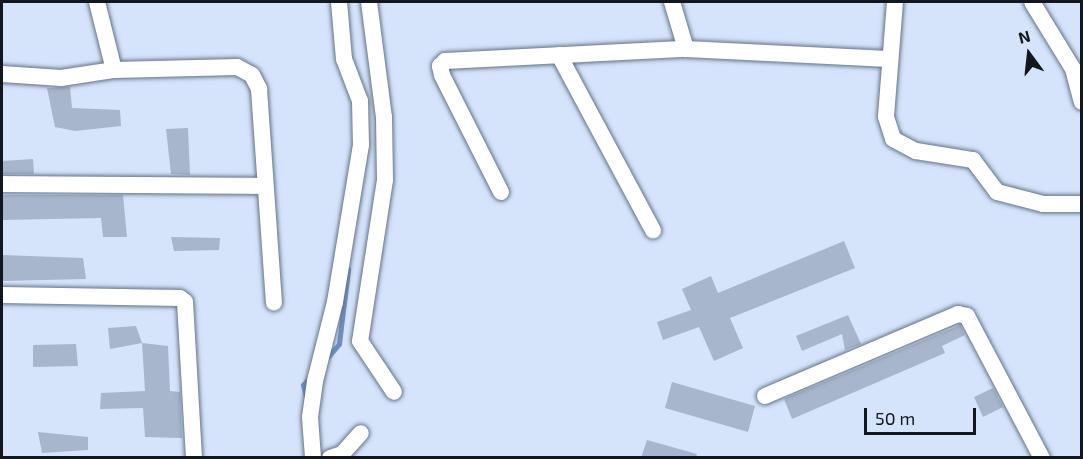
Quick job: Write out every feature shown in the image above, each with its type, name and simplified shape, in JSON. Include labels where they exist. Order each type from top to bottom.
[{"type":"street","points":[[97,2],[114,70]]},
{"type":"street","points":[[313,458],[310,417],[315,381],[335,302],[361,145],[360,101],[344,59],[339,2]]},
{"type":"street","points":[[369,2],[384,117],[385,180],[360,341],[394,392]]},
{"type":"street","points":[[672,2],[686,49]]},
{"type":"street","points":[[895,2],[889,59],[888,129],[900,145],[973,160],[997,192],[1043,204],[1082,204]]},
{"type":"street","points":[[1032,2],[1077,67],[1082,102]]},
{"type":"street","points":[[501,192],[440,66],[445,61],[686,49],[889,59]]},
{"type":"street","points":[[559,55],[653,230]]},
{"type":"street","points":[[2,74],[61,78],[114,70],[237,67],[252,75],[259,89],[274,302]]},
{"type":"street","points":[[2,184],[265,186]]},
{"type":"street","points":[[2,295],[180,298],[185,302],[194,458]]},
{"type":"street","points":[[765,396],[958,314],[967,316],[1042,458]]},
{"type":"street","points":[[330,458],[342,454],[361,434]]},
{"type":"building","points":[[70,87],[72,108],[120,110],[121,126],[75,131],[55,127],[47,88]]},
{"type":"building","points":[[188,128],[190,175],[171,174],[166,129]]},
{"type":"building","points":[[33,159],[34,174],[2,174],[2,161]]},
{"type":"building","points":[[2,195],[123,195],[127,237],[103,237],[101,218],[2,220]]},
{"type":"building","points":[[171,237],[220,238],[219,250],[174,251]]},
{"type":"building","points":[[844,241],[855,268],[730,318],[743,348],[714,361],[699,327],[663,340],[657,322],[691,310],[682,289],[711,276],[718,293]]},
{"type":"building","points":[[2,255],[83,258],[86,279],[2,281]]},
{"type":"building","points":[[848,315],[861,344],[845,350],[842,334],[802,351],[796,336]]},
{"type":"building","points":[[960,325],[965,335],[942,346],[945,353],[792,419],[784,399]]},
{"type":"building","points":[[136,326],[142,343],[110,349],[108,328]]},
{"type":"building","points":[[142,343],[168,346],[170,391],[180,392],[182,438],[145,437],[143,408],[100,409],[101,393],[145,391]]},
{"type":"building","points":[[76,344],[78,366],[33,367],[33,345]]},
{"type":"building","points":[[672,382],[755,406],[748,432],[665,408]]},
{"type":"building","points":[[993,388],[1003,407],[983,417],[974,397]]},
{"type":"building","points":[[38,432],[88,437],[88,450],[42,453]]},
{"type":"building","points":[[647,440],[697,454],[696,458],[641,458]]},
{"type":"waterway","points":[[327,358],[339,344],[348,270]]},
{"type":"waterway","points":[[306,397],[303,385],[311,376]]}]
